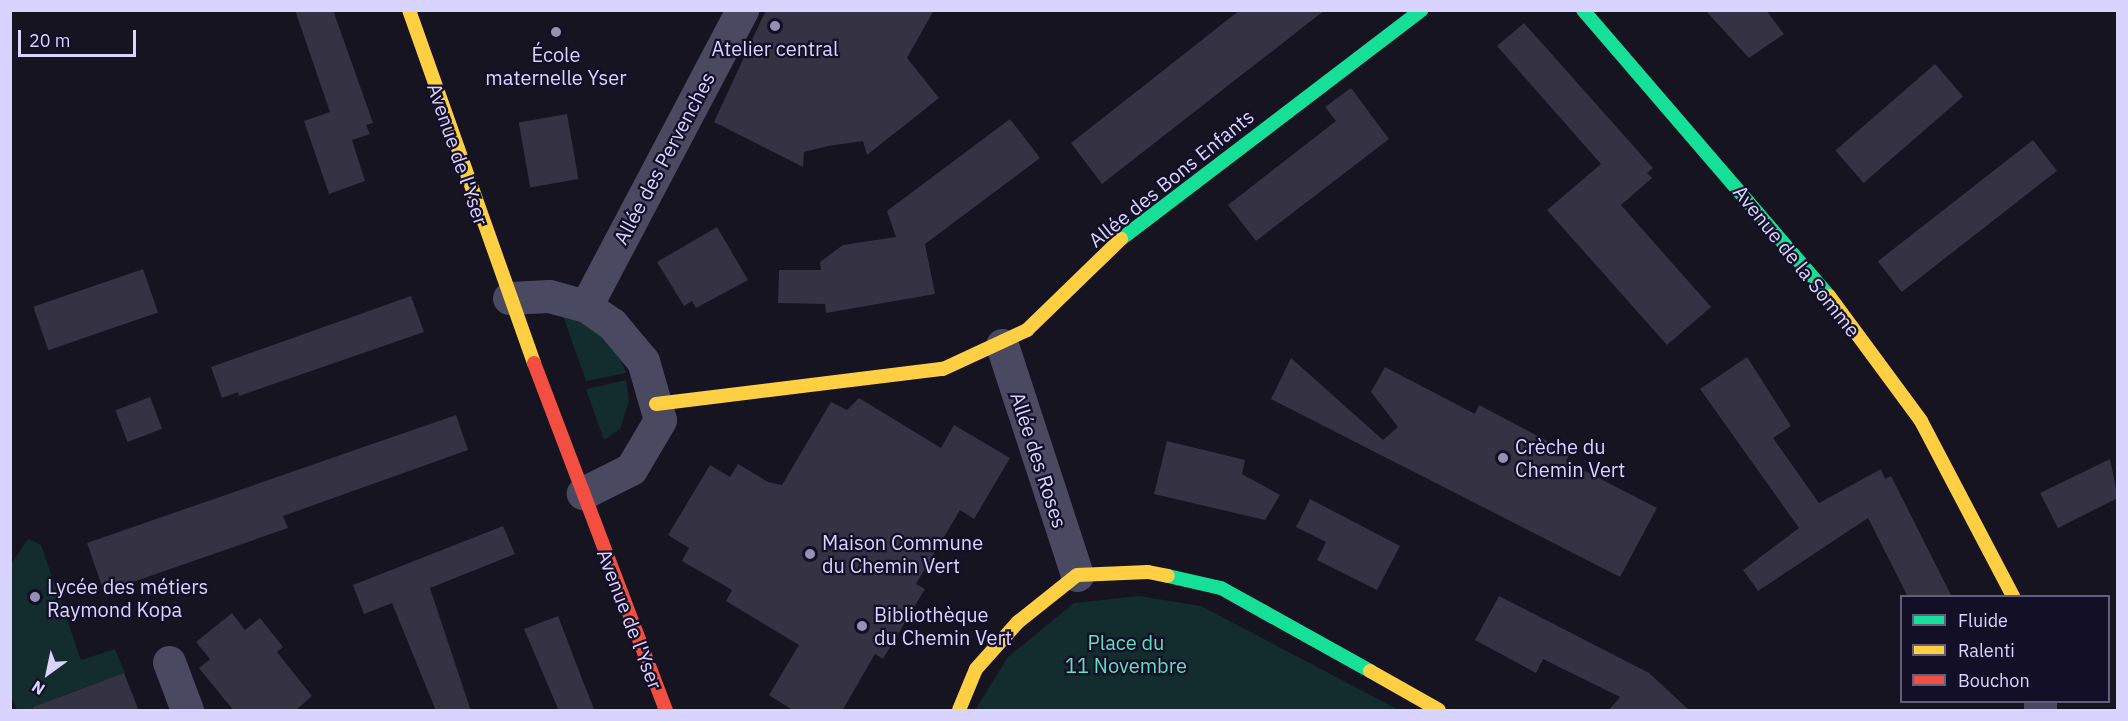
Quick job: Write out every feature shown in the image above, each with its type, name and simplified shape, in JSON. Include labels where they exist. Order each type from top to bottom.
[{"type":"street","name":"Avenue de l'Yser","points":[[409,10],[510,298],[666,711]]},
{"type":"street","name":"Allée des Pervenches","points":[[586,306],[742,10]]},
{"type":"street","name":"Allée des Bons Enfants","points":[[656,404],[943,369],[1002,345],[1027,330],[1122,238],[1422,10]]},
{"type":"street","name":"Avenue de la Somme","points":[[1583,10],[1819,282],[1921,421],[2012,595]]},
{"type":"street","points":[[510,298],[549,296],[586,306],[612,324],[643,361],[660,420],[631,469],[583,493]]},
{"type":"street","name":"Allée des Roses","points":[[1002,345],[1077,575]]},
{"type":"street","points":[[960,711],[975,669],[1018,622],[1077,575],[1148,572],[1221,588],[1439,711]]},
{"type":"street","points":[[169,662],[187,711]]},
{"type":"green space","points":[[562,313],[598,331],[616,348],[626,373],[586,381]]},
{"type":"green space","points":[[626,380],[629,401],[620,429],[604,440],[586,389]]},
{"type":"green space","name":"Lycée des métiers Raymond Kopa","points":[[28,539],[41,545],[81,660],[115,649],[125,673],[59,697],[63,710],[17,710],[11,695],[11,564]]},
{"type":"green space","name":"Place du 11 Novembre","points":[[1139,596],[1201,606],[1399,710],[975,710],[1008,657],[1074,603]]},
{"type":"building","points":[[295,10],[333,10],[373,123],[366,125],[370,134],[352,140],[365,181],[329,194],[304,121],[330,112]]},
{"type":"building","points":[[766,10],[934,10],[907,58],[939,98],[867,155],[863,141],[828,146],[804,152],[803,167],[714,122]]},
{"type":"building","points":[[1240,10],[1325,10],[1102,184],[1071,143]]},
{"type":"building","points":[[1705,10],[1766,10],[1784,34],[1749,58]]},
{"type":"building","points":[[1524,23],[1653,168],[1647,173],[1652,178],[1621,205],[1711,307],[1667,345],[1547,210],[1601,164],[1497,46]]},
{"type":"building","points":[[1935,64],[1963,96],[1864,183],[1835,151]]},
{"type":"building","points":[[1351,88],[1389,139],[1256,241],[1228,205],[1336,121],[1325,107]]},
{"type":"building","points":[[567,114],[578,179],[530,188],[519,123]]},
{"type":"building","points":[[1010,119],[1040,158],[925,244],[935,294],[826,313],[825,304],[778,303],[779,270],[821,270],[820,262],[843,245],[896,237],[887,211]]},
{"type":"building","points":[[2033,140],[2057,171],[1902,292],[1878,261]]},
{"type":"building","points":[[717,227],[748,280],[696,308],[692,301],[684,306],[657,262]]},
{"type":"building","points":[[143,269],[158,312],[48,350],[33,307]]},
{"type":"building","points":[[411,296],[424,332],[239,396],[238,392],[222,398],[211,367]]},
{"type":"building","points":[[1747,357],[1791,426],[1773,438],[1819,503],[1881,469],[1885,479],[1891,476],[1951,595],[1907,595],[1868,518],[1758,591],[1743,570],[1799,528],[1700,389]]},
{"type":"building","points":[[1291,358],[1383,440],[1398,427],[1371,392],[1385,367],[1475,414],[1479,405],[1570,453],[1566,461],[1657,508],[1620,577],[1271,399]]},
{"type":"building","points":[[150,397],[162,429],[128,442],[115,410]]},
{"type":"building","name":"Maison Commune du Chemin Vert","points":[[859,398],[941,448],[954,425],[1010,458],[974,519],[960,510],[916,584],[925,589],[883,659],[875,654],[842,711],[794,711],[769,695],[799,645],[726,601],[732,590],[682,561],[689,548],[668,535],[710,465],[730,477],[738,464],[768,482],[782,485],[831,402],[847,410]]},
{"type":"building","points":[[456,415],[468,450],[283,516],[288,528],[104,592],[87,543]]},
{"type":"building","points":[[1167,441],[1245,460],[1242,474],[1280,495],[1265,520],[1154,494]]},
{"type":"building","points":[[2110,459],[2118,498],[2058,528],[2040,493]]},
{"type":"building","points":[[1310,499],[1400,546],[1377,590],[1317,560],[1326,542],[1296,527]]},
{"type":"building","points":[[503,526],[515,554],[430,588],[471,711],[436,711],[392,603],[364,614],[353,585]]},
{"type":"building","points":[[1499,596],[1649,673],[1690,711],[1608,711],[1620,697],[1543,659],[1536,673],[1475,640]]},
{"type":"building","points":[[232,613],[245,630],[260,618],[283,647],[277,652],[312,696],[295,711],[234,711],[199,668],[210,659],[196,642]]},
{"type":"building","points":[[558,616],[595,711],[559,711],[524,629]]},
{"type":"building","points":[[124,673],[139,711],[33,711],[33,707]]},
{"type":"traffic: fast","points":[[1121,239],[1422,10]]},
{"type":"traffic: fast","points":[[1583,10],[1829,296]]},
{"type":"traffic: fast","points":[[1168,576],[1221,588],[1370,671]]},
{"type":"traffic: slow","points":[[409,10],[534,363]]},
{"type":"traffic: slow","points":[[656,404],[943,369],[1027,330],[1121,239]]},
{"type":"traffic: slow","points":[[1829,296],[1921,421],[2012,595]]},
{"type":"traffic: slow","points":[[959,710],[976,669],[1018,622],[1077,575],[1148,572],[1168,576]]},
{"type":"traffic: slow","points":[[1370,671],[1439,710]]},
{"type":"traffic: jam","points":[[534,363],[666,710]]},
{"type":"place","name":"Atelier central","points":[[775,26]]},
{"type":"place","name":"École maternelle Yser","points":[[556,32]]},
{"type":"place","name":"Crèche du Chemin Vert","points":[[1503,458]]},
{"type":"place","name":"Maison Commune du Chemin Vert","points":[[810,554]]},
{"type":"place","name":"Lycée des métiers Raymond Kopa","points":[[35,597]]},
{"type":"place","name":"Bibliothèque du Chemin Vert","points":[[862,626]]}]
